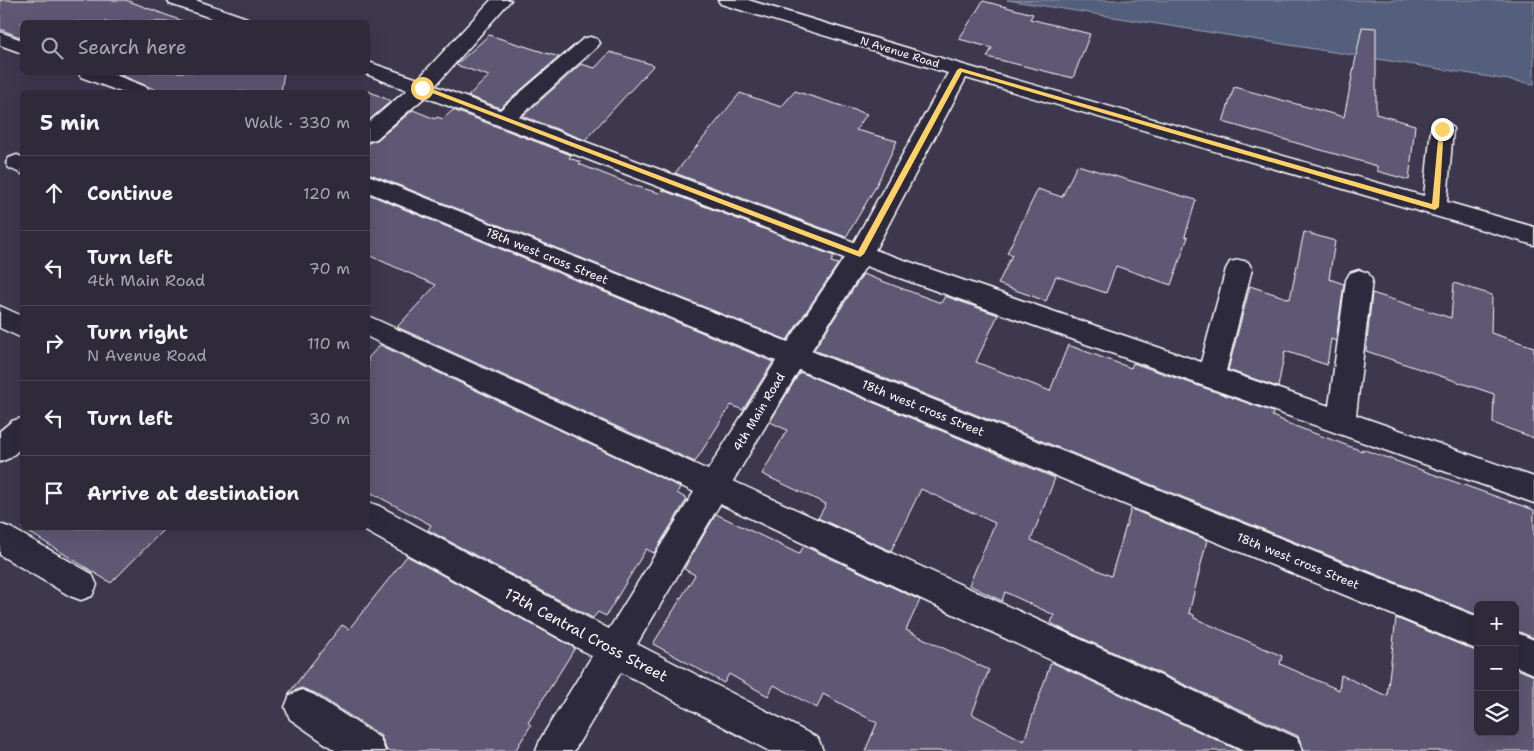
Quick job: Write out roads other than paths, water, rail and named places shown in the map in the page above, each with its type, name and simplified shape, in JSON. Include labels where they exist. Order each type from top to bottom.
[{"type":"street","points":[[177,0],[234,20]]},
{"type":"street","points":[[370,132],[422,88],[501,0]]},
{"type":"street","name":"N Avenue Road","points":[[728,0],[960,70],[1534,236]]},
{"type":"street","points":[[0,38],[20,45]]},
{"type":"street","points":[[503,119],[590,43]]},
{"type":"street","points":[[370,69],[860,254],[1534,490]]},
{"type":"street","name":"4th Main Road","points":[[554,751],[793,356],[860,254],[960,70]]},
{"type":"street","points":[[96,75],[134,90]]},
{"type":"street","points":[[1435,207],[1442,129]]},
{"type":"street","name":"18th west cross Street","points":[[370,184],[1474,632]]},
{"type":"street","points":[[1211,377],[1239,269]]},
{"type":"street","points":[[1341,422],[1359,280]]},
{"type":"street","points":[[0,316],[20,327]]},
{"type":"street","points":[[370,327],[1284,751]]},
{"type":"street","points":[[0,449],[20,432]]},
{"type":"street","name":"17th Central Cross Street","points":[[370,517],[614,650],[805,751]]},
{"type":"street","points":[[0,538],[81,585]]},
{"type":"street","points":[[1519,651],[1534,657]]},
{"type":"street","points":[[302,707],[367,751]]},
{"type":"water","points":[[1007,0],[1534,0],[1534,84]]}]
